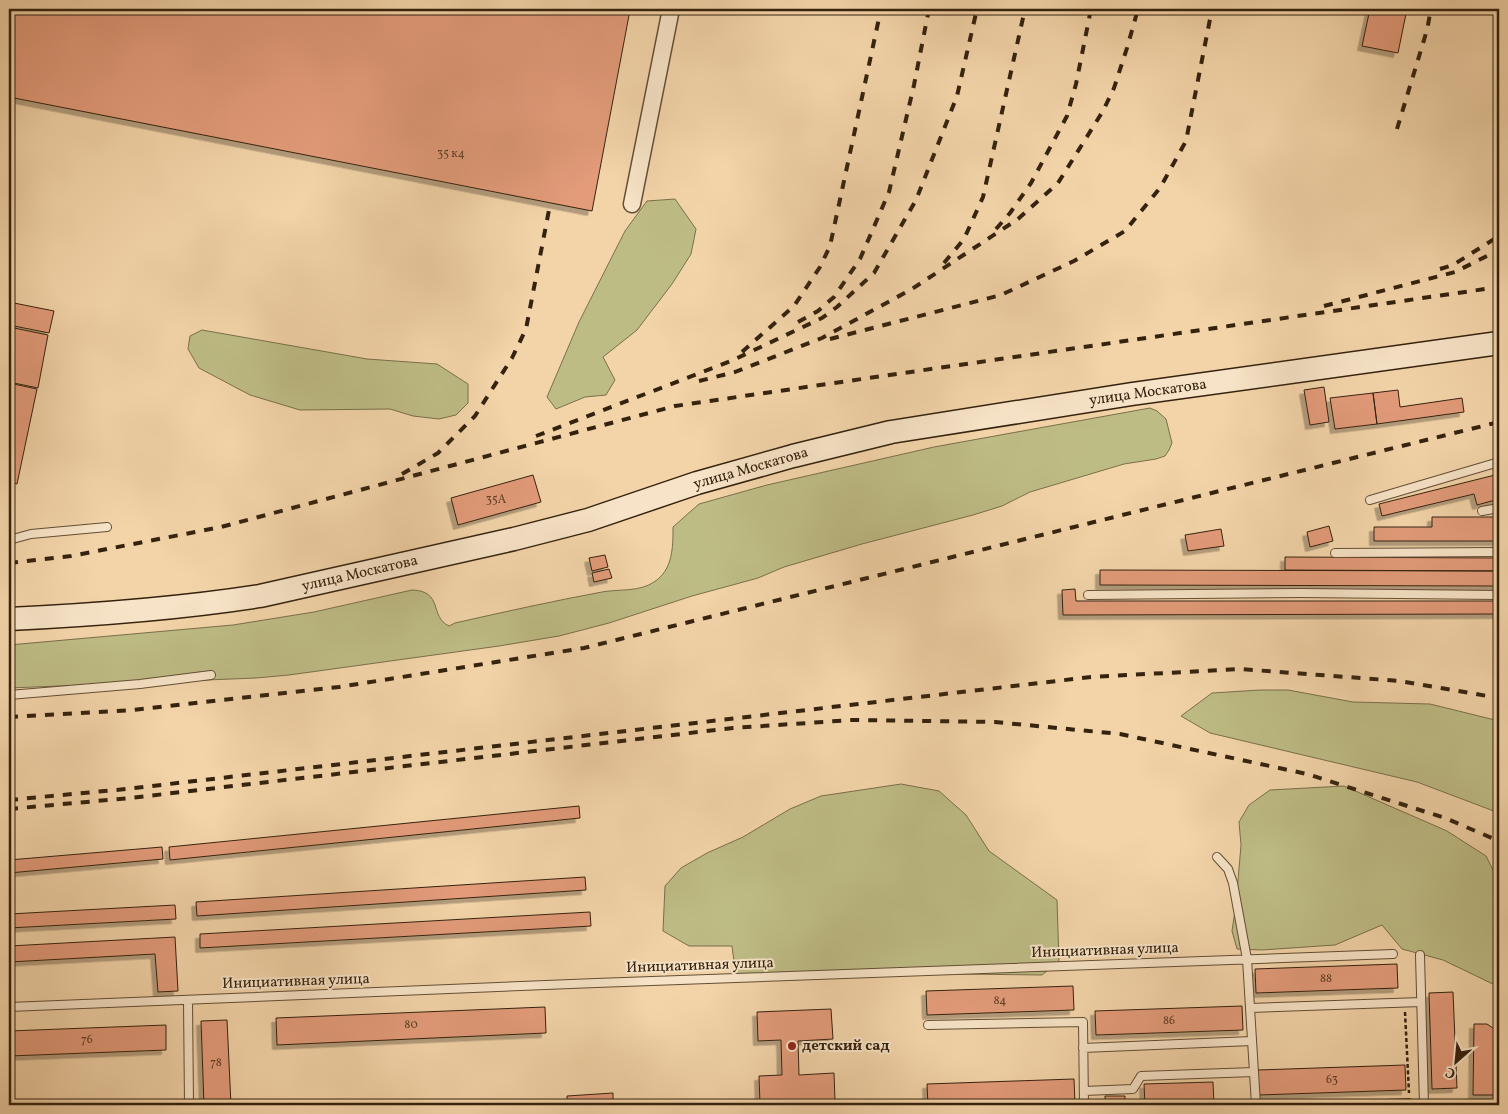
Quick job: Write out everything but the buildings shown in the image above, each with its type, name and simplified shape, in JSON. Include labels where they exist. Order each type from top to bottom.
[{"type":"main road","name":"улица Москатова","points":[[9,618],[99,614],[260,596],[514,539],[588,520],[697,483],[774,461],[891,432],[1132,394],[1499,343]]},
{"type":"street","points":[[632,204],[671,9]]},
{"type":"lane","points":[[1370,500],[1499,462]]},
{"type":"lane","points":[[9,540],[32,534],[108,527]]},
{"type":"lane","points":[[1335,553],[1499,552]]},
{"type":"lane","points":[[1088,595],[1300,593],[1499,595]]},
{"type":"lane","points":[[9,695],[140,684],[211,675]]},
{"type":"lane","points":[[1217,857],[1228,869],[1233,883],[1247,959],[1256,1105]]},
{"type":"lane","name":"Инициативная улица","points":[[9,1007],[1393,954]]},
{"type":"lane","points":[[1420,955],[1424,1105]]},
{"type":"lane","points":[[188,1000],[189,1105]]},
{"type":"lane","points":[[1250,1008],[1421,1002]]},
{"type":"lane","points":[[928,1025],[1082,1022],[1084,1105]]},
{"type":"lane","points":[[1083,1048],[1252,1041]]},
{"type":"lane","points":[[1084,1091],[1133,1089],[1141,1076],[1254,1072]]},
{"type":"lane","points":[[1362,1105],[1409,1103]]},
{"type":"path","points":[[1405,1002],[1409,1103]]},
{"type":"shaded area","points":[[675,199],[696,229],[691,254],[672,284],[637,330],[603,357],[615,380],[606,395],[585,397],[556,409],[547,397],[579,322],[625,231],[647,201]]},
{"type":"shaded area","points":[[202,330],[367,359],[437,364],[468,384],[468,403],[456,415],[439,419],[413,416],[390,409],[300,410],[250,395],[199,368],[188,349],[190,336]]},
{"type":"shaded area","points":[[1150,408],[1166,419],[1172,443],[1165,456],[1124,464],[1030,492],[1002,506],[973,515],[862,544],[784,567],[758,578],[692,596],[609,623],[559,636],[289,675],[9,688],[9,645],[233,625],[314,612],[412,590],[422,591],[428,595],[432,599],[439,617],[449,626],[455,623],[565,599],[642,587],[654,582],[665,571],[671,558],[673,527],[699,504],[767,485],[934,447]]},
{"type":"shaded area","points":[[1288,690],[1353,702],[1430,704],[1499,721],[1499,813],[1417,782],[1210,733],[1181,716],[1212,693]]},
{"type":"shaded area","points":[[901,784],[939,791],[966,815],[989,851],[1057,900],[1059,961],[1042,975],[878,973],[736,978],[732,946],[689,946],[663,931],[665,886],[681,868],[707,853],[743,837],[790,809],[821,796]]},
{"type":"shaded area","points":[[1344,786],[1447,831],[1486,856],[1499,882],[1499,987],[1443,960],[1402,949],[1382,925],[1335,945],[1262,950],[1237,949],[1232,931],[1241,845],[1239,822],[1249,805],[1270,790]]},
{"type":"railway","points":[[742,352],[794,306],[820,267],[830,246],[881,9]]},
{"type":"railway","points":[[798,322],[818,311],[834,297],[860,259],[889,192],[914,85],[929,9]]},
{"type":"railway","points":[[536,436],[731,361],[822,318],[874,273],[916,200],[957,96],[977,9]]},
{"type":"railway","points":[[944,263],[964,239],[983,197],[1025,9]]},
{"type":"railway","points":[[996,229],[1031,183],[1067,116],[1076,84],[1091,9]]},
{"type":"railway","points":[[699,381],[735,372],[822,338],[912,289],[1018,219],[1058,183],[1103,111],[1114,88],[1138,9]]},
{"type":"railway","points":[[830,339],[1001,295],[1074,261],[1125,231],[1160,188],[1186,141],[1212,9]]},
{"type":"railway","points":[[1397,129],[1427,30],[1431,9]]},
{"type":"railway","points":[[402,474],[438,453],[475,416],[512,358],[526,329],[549,210]]},
{"type":"railway","points":[[1440,269],[1453,265],[1499,236]]},
{"type":"railway","points":[[1324,306],[1455,272],[1499,250]]},
{"type":"railway","points":[[9,563],[71,556],[221,527],[675,406],[1499,287]]},
{"type":"railway","points":[[9,717],[133,710],[339,687],[584,648],[1499,422]]},
{"type":"railway","points":[[9,800],[126,789],[1091,677],[1240,669],[1400,681],[1499,698]]},
{"type":"railway","points":[[9,809],[130,798],[733,728],[852,720],[995,722],[1120,734],[1307,774],[1445,818],[1499,841]]},
{"type":"place","name":"детский сад","points":[[792,1046]]}]
